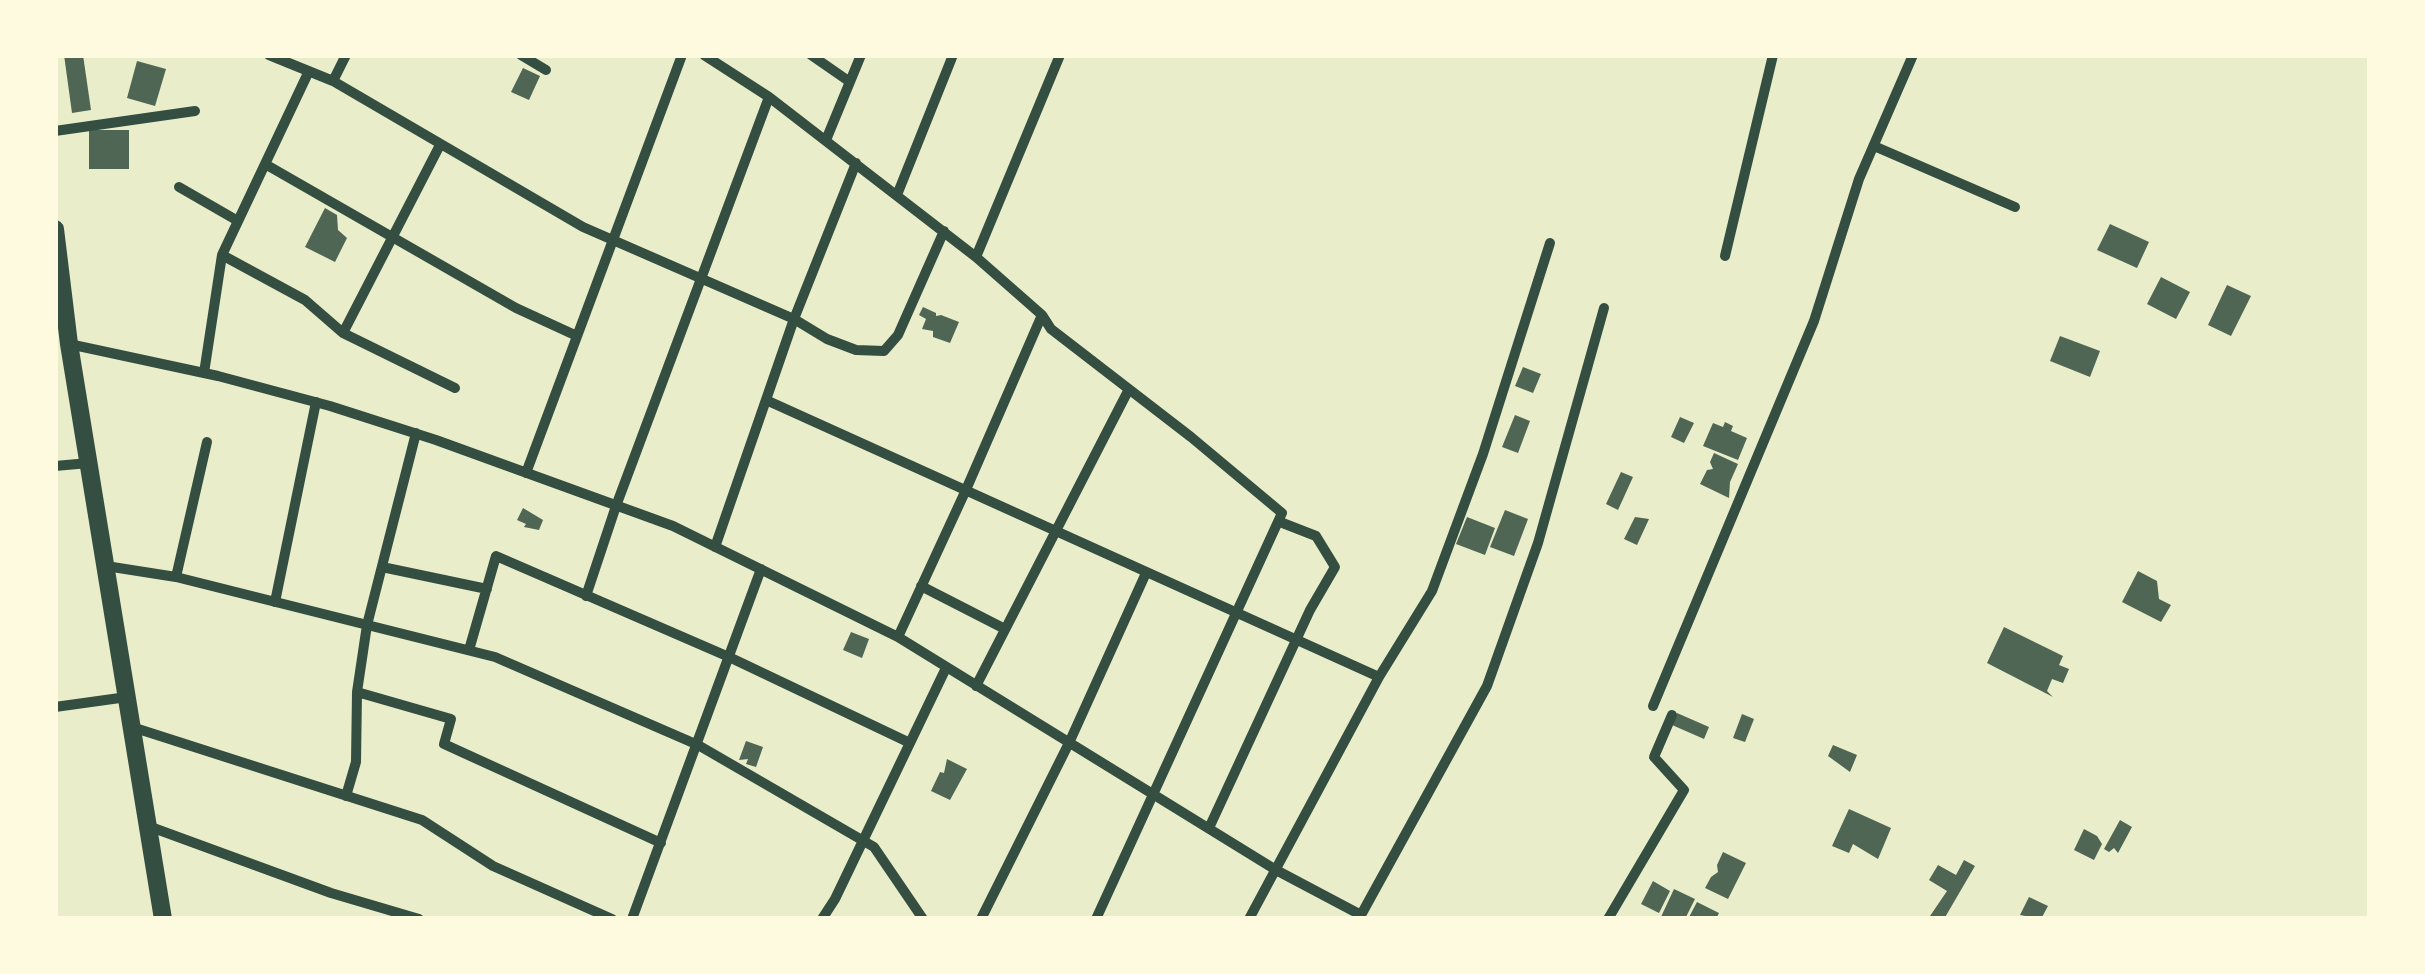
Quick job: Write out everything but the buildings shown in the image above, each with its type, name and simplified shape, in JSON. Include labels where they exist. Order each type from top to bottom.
[{"type":"main road","points":[[55,230],[66,356],[89,463],[163,919]]},
{"type":"street","points":[[269,55],[333,81],[583,228],[856,350],[884,351],[898,335],[944,232]]},
{"type":"street","points":[[333,81],[346,55]]},
{"type":"street","points":[[522,55],[546,70]]},
{"type":"street","points":[[526,473],[682,55]]},
{"type":"street","points":[[704,55],[769,97],[898,194],[976,256],[1042,315],[1051,329],[1282,513],[1096,919]]},
{"type":"street","points":[[811,55],[850,82]]},
{"type":"street","points":[[826,140],[862,55]]},
{"type":"street","points":[[898,194],[953,55]]},
{"type":"street","points":[[976,256],[1060,55]]},
{"type":"street","points":[[1724,256],[1773,55]]},
{"type":"street","points":[[1653,706],[1814,321],[1859,179],[1913,55]]},
{"type":"street","points":[[204,373],[222,256],[308,71]]},
{"type":"street","points":[[586,596],[769,97]]},
{"type":"street","points":[[55,131],[195,111]]},
{"type":"street","points":[[343,333],[440,145]]},
{"type":"street","points":[[1874,146],[2015,207]]},
{"type":"street","points":[[715,547],[794,320],[856,163]]},
{"type":"street","points":[[265,164],[516,308],[576,336]]},
{"type":"street","points":[[179,188],[238,221]]},
{"type":"street","points":[[1250,919],[1379,677],[1432,591],[1483,454],[1550,243]]},
{"type":"street","points":[[222,256],[305,300],[343,333],[455,388]]},
{"type":"street","points":[[66,356],[204,373],[316,402],[416,433],[673,526],[898,636],[1276,870],[1361,917],[1487,686],[1538,543],[1604,308]]},
{"type":"street","points":[[898,636],[1042,315]]},
{"type":"street","points":[[976,686],[1128,389]]},
{"type":"street","points":[[766,400],[1379,677]]},
{"type":"street","points":[[275,602],[316,402]]},
{"type":"street","points":[[346,796],[356,762],[357,692],[367,625],[416,433]]},
{"type":"street","points":[[176,577],[207,442]]},
{"type":"street","points":[[55,466],[89,463]]},
{"type":"street","points":[[1209,828],[1296,640],[1335,567],[1316,536],[1280,522]]},
{"type":"street","points":[[469,650],[496,556],[729,657],[910,743]]},
{"type":"street","points":[[106,566],[176,577],[495,657],[698,744],[874,847],[923,919]]},
{"type":"street","points":[[382,567],[487,589]]},
{"type":"street","points":[[632,919],[761,569]]},
{"type":"street","points":[[981,919],[1146,573]]},
{"type":"street","points":[[921,586],[1005,629]]},
{"type":"street","points":[[822,919],[946,668]]},
{"type":"street","points":[[357,692],[451,719],[444,744],[661,842]]},
{"type":"street","points":[[55,707],[128,697]]},
{"type":"street","points":[[1608,919],[1684,790],[1654,756],[1672,716]]},
{"type":"street","points":[[132,726],[422,820],[493,866],[612,919]]},
{"type":"street","points":[[148,826],[330,893],[419,919]]}]
